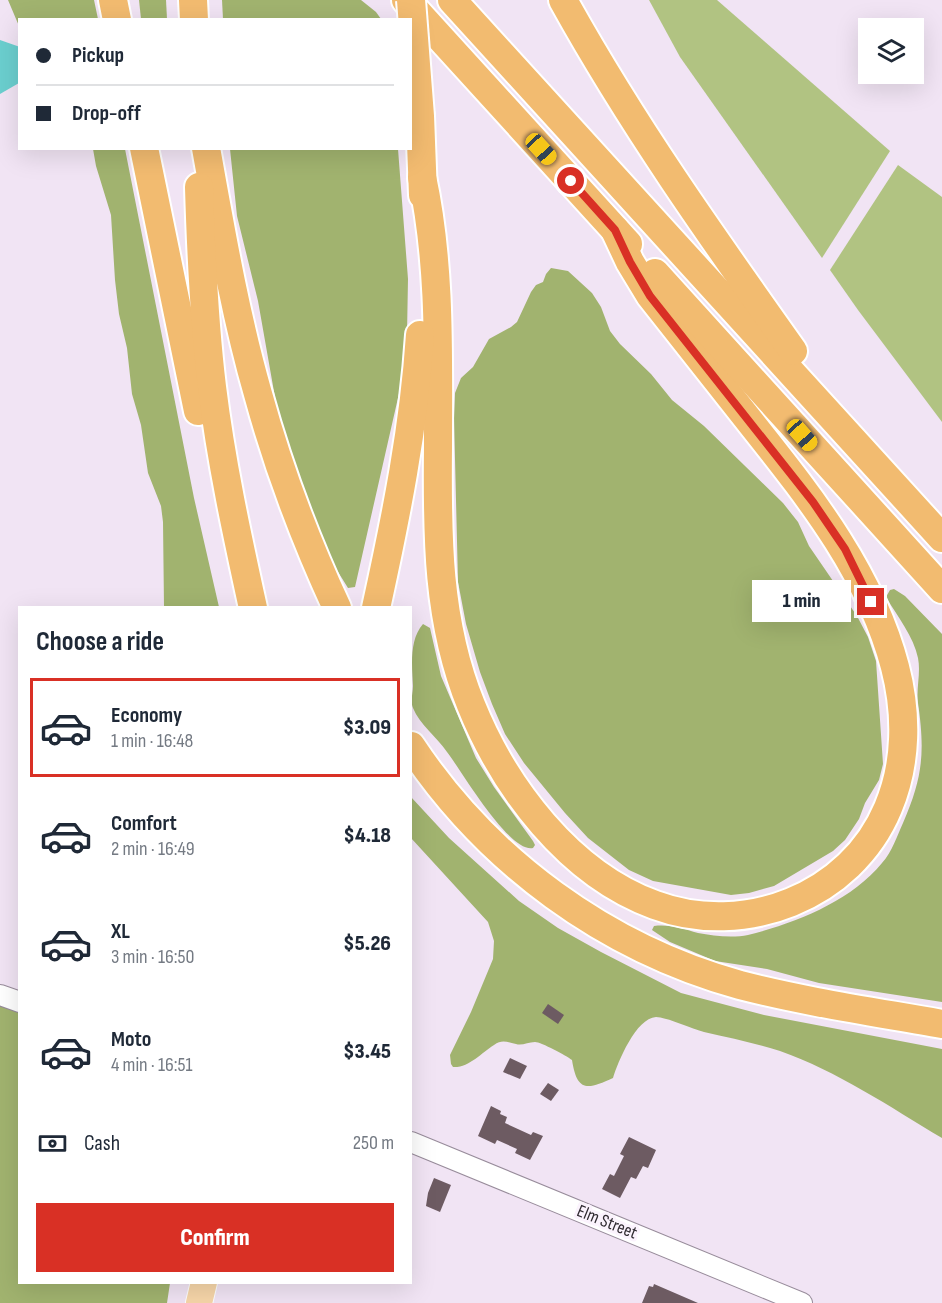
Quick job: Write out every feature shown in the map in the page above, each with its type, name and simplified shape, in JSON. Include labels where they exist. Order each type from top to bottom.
[{"type":"highway","points":[[113,0],[117,18]]},
{"type":"highway","points":[[193,0],[194,18]]},
{"type":"highway","points":[[406,0],[942,589]]},
{"type":"highway","points":[[376,606],[400,493],[414,405],[423,282],[420,116],[411,0]]},
{"type":"highway","points":[[452,0],[942,538]]},
{"type":"highway","points":[[563,0],[607,77],[683,195],[811,376],[843,429]]},
{"type":"highway","points":[[144,150],[214,488],[224,514],[239,540]]},
{"type":"highway","points":[[198,150],[202,279],[210,366],[222,453],[253,606]]},
{"type":"highway","points":[[206,150],[239,321],[260,404],[292,498],[336,606]]},
{"type":"highway","points":[[422,177],[432,249],[436,306],[437,511],[441,577],[454,655],[476,718],[498,759],[528,803],[555,835],[597,873],[634,896],[680,912],[720,917],[754,914],[785,905],[820,887],[852,862],[874,833],[890,804],[901,765],[903,728],[898,681],[876,614],[854,566],[836,535],[802,487],[650,296],[615,230]]},
{"type":"highway","points":[[412,747],[452,801],[483,835],[515,864],[568,906],[626,940],[673,961],[738,984],[942,1024]]},
{"type":"main road","points":[[199,1303],[204,1284]]},
{"type":"street","points":[[0,995],[18,1001]]},
{"type":"street","name":"Elm Street","points":[[412,1142],[802,1303]]},
{"type":"shaded area","points":[[8,0],[94,0],[98,18],[18,18],[18,24]]},
{"type":"shaded area","points":[[139,0],[166,0],[167,18],[141,18]]},
{"type":"shaded area","points":[[222,0],[361,0],[380,18],[223,18]]},
{"type":"shaded area","points":[[649,0],[717,0],[890,151],[822,258],[680,57]]},
{"type":"shaded area","points":[[0,40],[18,46],[18,84],[0,94]]},
{"type":"shaded area","points":[[93,150],[125,150],[194,498],[219,606],[164,606],[161,506],[148,473],[141,425],[132,394],[127,348],[119,314],[115,280],[111,215]]},
{"type":"shaded area","points":[[230,150],[398,150],[408,279],[407,334],[400,389],[355,587],[348,588],[330,559],[303,490],[276,403],[258,301],[237,216]]},
{"type":"shaded area","points":[[898,165],[942,197],[942,422],[830,270]]},
{"type":"shaded area","points":[[551,268],[568,271],[592,293],[601,307],[610,331],[620,344],[651,374],[672,400],[704,426],[783,503],[798,522],[809,546],[857,616],[868,637],[876,661],[883,764],[879,780],[865,803],[859,819],[845,840],[833,851],[774,886],[731,895],[653,881],[629,870],[588,838],[524,763],[505,734],[480,672],[466,624],[458,582],[455,393],[461,378],[473,367],[489,339],[517,322],[531,292],[536,285],[543,282]]},
{"type":"shaded area","points":[[894,589],[905,596],[942,634],[942,1002],[819,983],[767,969],[715,961],[670,942],[652,930],[654,926],[666,926],[716,936],[730,936],[748,935],[766,930],[803,917],[838,900],[869,877],[886,859],[915,792],[922,750],[918,658],[909,634],[886,597],[890,590]]},
{"type":"shaded area","points":[[423,624],[430,628],[441,676],[476,758],[533,841],[535,845],[533,848],[523,846],[511,838],[499,825],[413,708],[413,645]]},
{"type":"shaded area","points":[[412,798],[449,838],[519,901],[558,928],[681,993],[764,1015],[942,1049],[942,1138],[863,1090],[801,1059],[771,1048],[704,1032],[656,1017],[649,1019],[635,1033],[613,1078],[596,1085],[585,1086],[580,1083],[572,1060],[535,1042],[521,1045],[500,1042],[470,1063],[453,1067],[450,1055],[493,959],[494,941],[488,922],[412,839]]},
{"type":"shaded area","points":[[0,1004],[18,1012],[18,1284],[170,1284],[167,1303],[0,1303]]},
{"type":"building","points":[[548,1004],[564,1015],[558,1024],[542,1013]]},
{"type":"building","points":[[510,1058],[527,1066],[520,1079],[503,1072]]},
{"type":"building","points":[[548,1083],[559,1090],[551,1101],[540,1094]]},
{"type":"building","points":[[491,1106],[507,1117],[505,1123],[531,1135],[533,1132],[543,1136],[530,1160],[515,1153],[517,1149],[497,1140],[495,1144],[478,1136]]},
{"type":"building","points":[[629,1137],[656,1150],[648,1168],[643,1166],[636,1179],[631,1177],[620,1198],[602,1189],[610,1174],[614,1176],[624,1156],[620,1154]]},
{"type":"building","points":[[434,1178],[451,1185],[440,1212],[426,1206]]},
{"type":"building","points":[[654,1284],[698,1303],[642,1303],[649,1286],[653,1287]]},
{"type":"route","points":[[571,181],[615,230],[650,296],[832,528],[871,602]]}]
